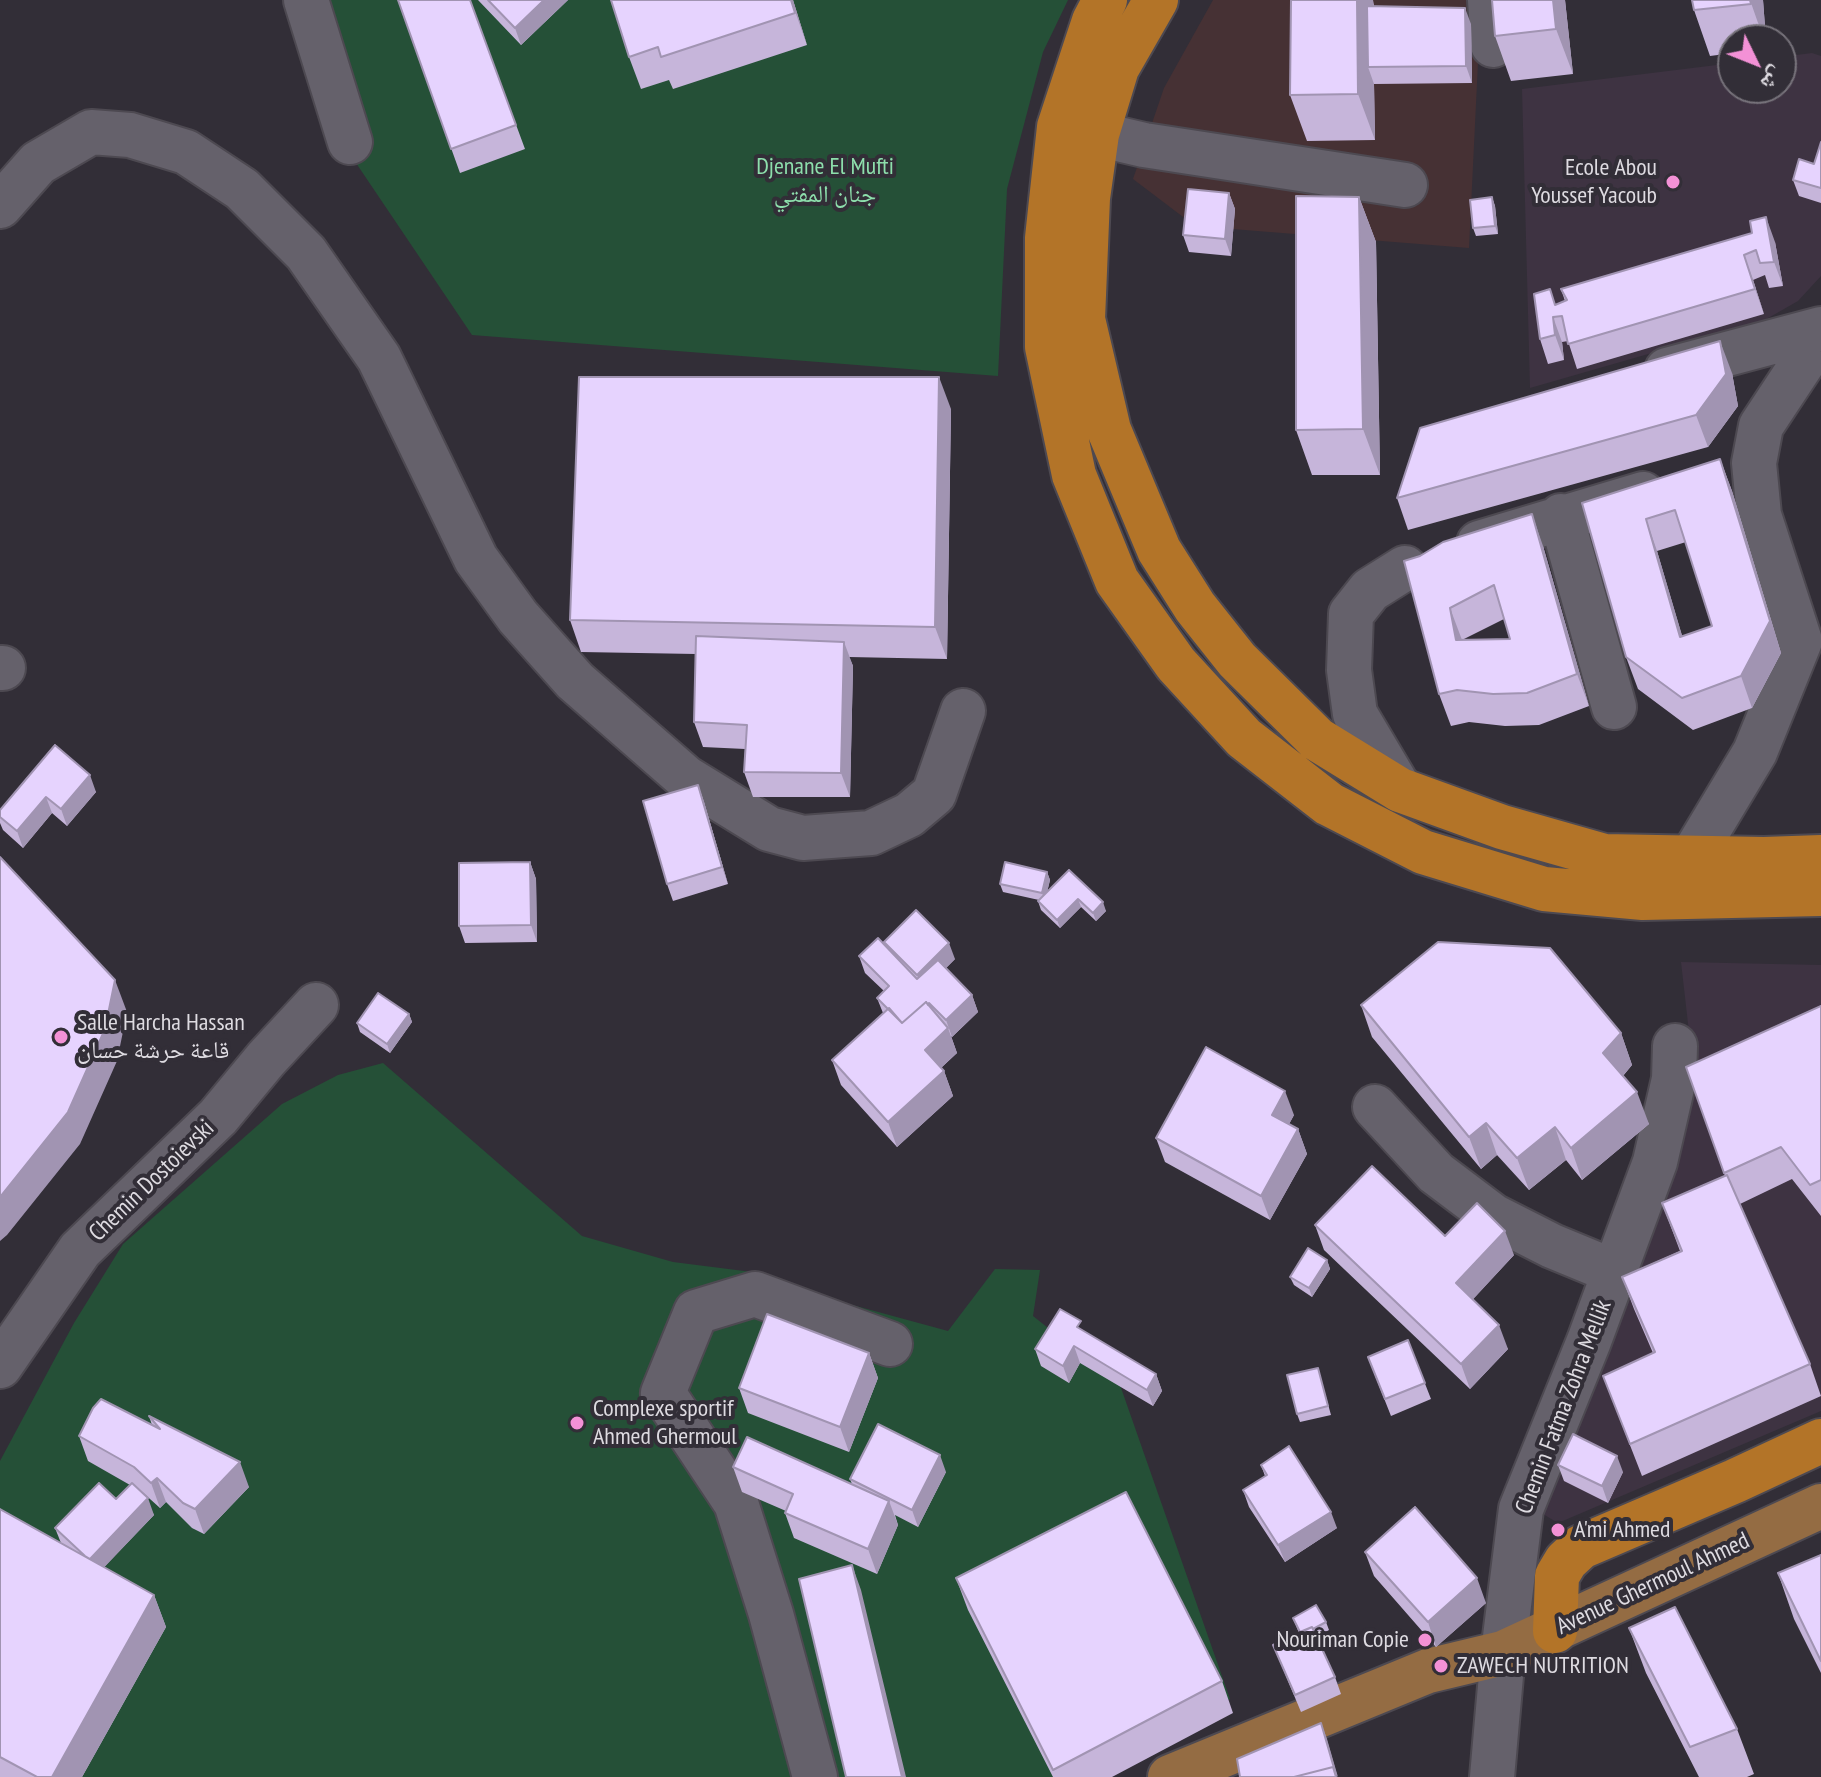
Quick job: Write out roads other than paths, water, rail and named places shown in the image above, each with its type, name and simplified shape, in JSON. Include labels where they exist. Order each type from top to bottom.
[{"type":"highway","points":[[1105,0],[1094,21],[1059,127],[1047,238],[1047,347],[1074,475],[1117,581],[1176,664],[1244,738],[1329,804],[1423,852],[1544,889],[1643,898],[1821,894]]},
{"type":"highway","points":[[1156,0],[1117,68],[1097,134],[1088,198],[1083,319],[1109,430],[1159,550],[1195,607],[1247,670],[1317,739],[1400,790],[1502,827],[1604,856],[1821,857]]},
{"type":"highway","points":[[1555,1631],[1557,1576],[1566,1561],[1581,1547],[1821,1441]]},
{"type":"main road","name":"Avenue Ghermoul Ahmed","points":[[1170,1777],[1428,1671],[1503,1653],[1821,1506]]},
{"type":"street","points":[[306,0],[350,142]]},
{"type":"street","points":[[1490,0],[1493,45]]},
{"type":"street","points":[[0,206],[38,163],[91,132],[130,135],[186,152],[242,189],[306,253],[379,358],[476,559],[518,617],[575,681],[686,778],[769,829],[803,838],[871,833],[909,815],[934,794],[963,711]]},
{"type":"street","points":[[1097,134],[1144,145],[1405,185]]},
{"type":"street","points":[[1629,380],[1821,332]]},
{"type":"street","points":[[1692,857],[1755,752],[1800,641],[1759,515],[1754,463],[1761,426],[1821,332]]},
{"type":"street","points":[[1454,551],[1561,516],[1754,463]]},
{"type":"street","points":[[1561,516],[1614,707]]},
{"type":"street","points":[[1400,790],[1355,714],[1349,670],[1351,614],[1370,590],[1405,568]]},
{"type":"street","name":"Chemin Dostoievski","points":[[0,1366],[80,1250],[218,1117],[316,1005]]},
{"type":"street","name":"Chemin Fatma Zohra Mellik","points":[[1492,1777],[1503,1653],[1521,1509],[1655,1162],[1674,1079],[1675,1046]]},
{"type":"street","points":[[1375,1107],[1436,1173],[1493,1216],[1552,1246],[1615,1272]]},
{"type":"street","points":[[815,1777],[771,1614],[736,1503],[663,1393],[696,1312],[755,1294],[890,1344]]},
{"type":"place","name":"Ecole Abou Youssef Yacoub","points":[[1673,182]]},
{"type":"place","name":"Salle Harcha Hassan قاعة حرشة حسان","points":[[61,1037]]},
{"type":"place","name":"Complexe sportif Ahmed Ghermoul","points":[[577,1423]]},
{"type":"place","name":"A'mi Ahmed","points":[[1558,1530]]},
{"type":"place","name":"Nouriman Copie","points":[[1425,1640]]},
{"type":"place","name":"ZAWECH NUTRITION","points":[[1441,1666]]},
{"type":"park label","name":"Djenane El Mufti جنان المفتي","points":[[825,181]]}]
